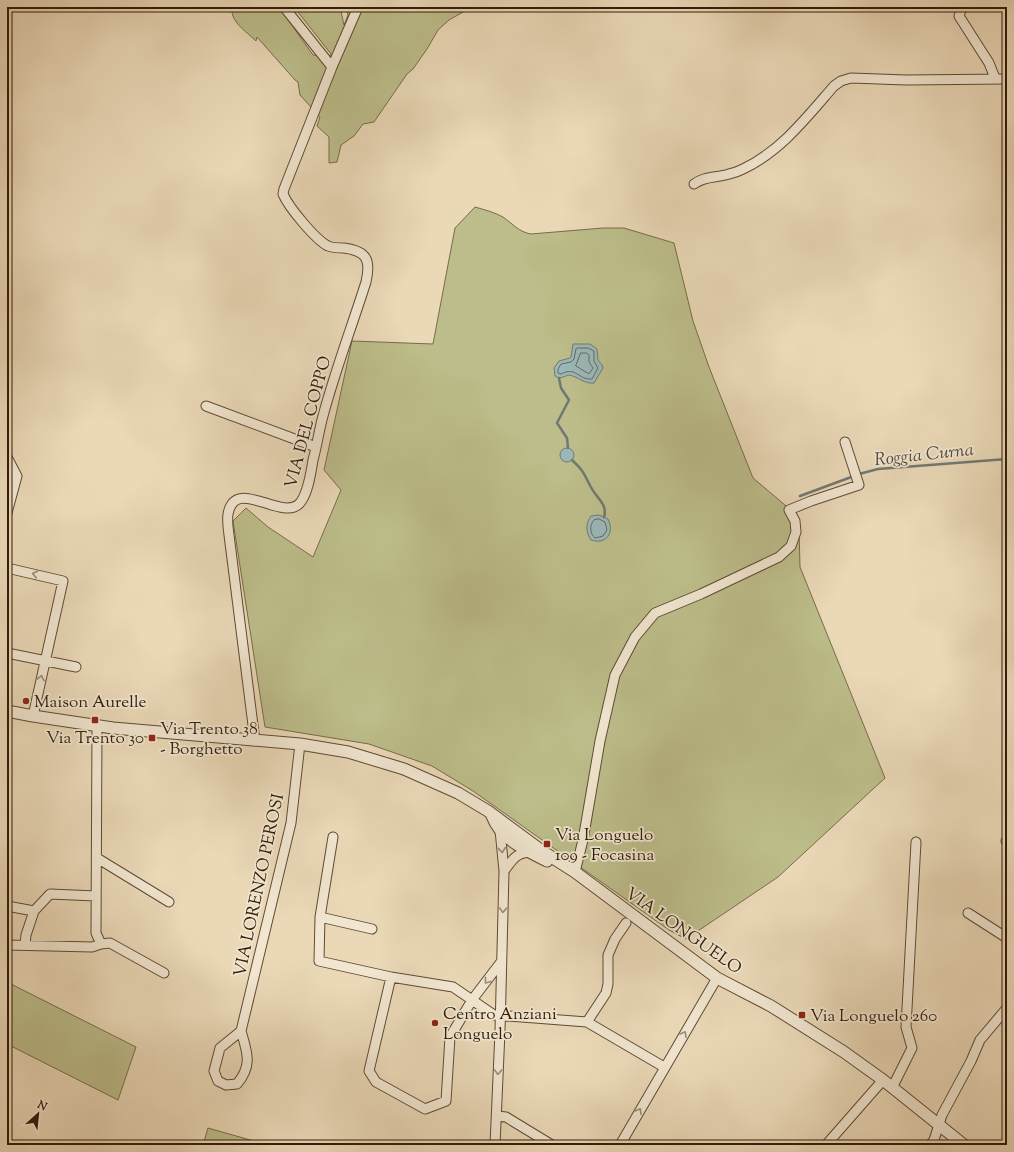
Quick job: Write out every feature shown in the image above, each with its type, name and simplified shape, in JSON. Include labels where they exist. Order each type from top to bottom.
[{"type":"street","points":[[284,7],[332,67],[358,7]]},
{"type":"street","points":[[962,7],[959,16],[989,63],[995,78]]},
{"type":"street","name":"VIA DEL COPPO","points":[[255,741],[229,535],[228,512],[234,502],[246,498],[253,498],[285,508],[290,508],[299,504],[304,497],[323,415],[366,282],[369,268],[366,258],[356,250],[331,247],[322,242],[297,215],[283,194],[284,188],[332,67]]},
{"type":"street","points":[[694,184],[698,180],[729,174],[745,168],[771,152],[793,134],[834,86],[841,81],[851,78],[906,80],[1007,79]]},
{"type":"street","points":[[206,406],[316,447]]},
{"type":"street","points":[[575,872],[583,840],[600,741],[615,675],[635,637],[655,612],[701,594],[779,557],[791,546],[796,532],[795,521],[789,510],[858,485],[845,442]]},
{"type":"street","points":[[7,457],[17,476],[7,513]]},
{"type":"street","points":[[7,568],[63,581],[44,660],[33,716]]},
{"type":"street","points":[[7,653],[76,667]]},
{"type":"street","name":"VIA LONGUELO","points":[[7,710],[33,716],[97,726],[300,744],[348,752],[404,769],[458,793],[488,811],[557,861],[575,872],[717,978],[785,1014],[844,1052],[883,1080],[964,1145]]},
{"type":"street","points":[[97,726],[96,933],[101,944]]},
{"type":"street","name":"VIA LORENZO PEROSI","points":[[241,1031],[220,1048],[214,1071],[218,1081],[226,1085],[237,1084],[243,1077],[248,1056],[241,1031],[291,823],[300,744]]},
{"type":"street","points":[[488,811],[500,830],[504,871],[495,1145]]},
{"type":"street","name":"VIA LONGUELO","points":[[500,830],[530,852],[599,890]]},
{"type":"street","points":[[333,837],[320,918],[319,961],[391,977],[453,987],[494,1015],[587,1022],[664,1068]]},
{"type":"street","points":[[892,1088],[912,1048],[906,1027],[908,1014],[916,842]]},
{"type":"street","points":[[504,871],[514,857],[530,852],[539,853],[557,861]]},
{"type":"street","points":[[97,858],[170,902]]},
{"type":"street","points":[[25,945],[26,935],[34,911],[50,894],[96,896]]},
{"type":"street","points":[[7,906],[34,911]]},
{"type":"street","points":[[968,913],[1007,938]]},
{"type":"street","points":[[320,918],[372,929]]},
{"type":"street","points":[[587,1022],[606,993],[608,984],[608,955],[615,939],[626,923]]},
{"type":"street","points":[[7,945],[92,947],[110,943],[164,973]]},
{"type":"street","points":[[391,977],[369,1070],[376,1082],[425,1109],[446,1101],[450,1037],[472,1000],[502,962]]},
{"type":"street","points":[[620,1145],[717,978]]},
{"type":"street","points":[[930,1145],[934,1140],[942,1115],[971,1061],[980,1040],[1007,1009]]},
{"type":"street","points":[[826,1145],[883,1080]]},
{"type":"street","points":[[496,1116],[506,1117],[552,1145]]},
{"type":"green space","points":[[232,7],[279,7],[313,55],[329,57],[331,54],[294,7],[340,7],[344,25],[348,15],[346,7],[472,7],[449,20],[438,30],[427,49],[413,69],[407,74],[374,122],[363,124],[354,136],[341,145],[337,162],[329,163],[329,137],[317,126],[320,117],[300,95],[298,82],[257,37],[256,41],[236,22],[232,12]]},
{"type":"green space","points":[[475,207],[500,215],[520,230],[531,234],[603,228],[624,228],[674,243],[693,321],[709,367],[753,478],[792,511],[799,529],[800,567],[885,778],[778,877],[686,939],[669,930],[473,791],[432,766],[369,744],[265,727],[233,521],[246,508],[268,527],[313,557],[341,490],[324,470],[352,341],[433,344],[455,228]]},
{"type":"green space","points":[[7,982],[136,1047],[118,1100],[7,1044]]},
{"type":"green space","points":[[208,1128],[268,1145],[203,1145]]},
{"type":"water","points":[[573,344],[590,344],[597,349],[598,360],[603,368],[594,383],[590,383],[569,375],[560,378],[555,376],[554,368],[559,361],[571,357]]},
{"type":"water","points":[[564,448],[570,448],[574,452],[574,458],[570,462],[564,462],[560,458],[560,452]]},
{"type":"water","points":[[599,515],[608,519],[610,524],[610,533],[608,537],[601,541],[591,540],[587,531],[587,525],[591,516]]},
{"type":"waterway","points":[[559,378],[561,388],[569,400],[557,423],[567,438],[568,448]]},
{"type":"waterway","name":"Roggia Curna","points":[[859,474],[878,469],[1007,459]]},
{"type":"waterway","points":[[572,460],[582,471],[603,505],[605,509],[604,517]]},
{"type":"waterway","name":"Roggia Curna","points":[[800,496],[854,476]]},
{"type":"place","name":"Maison Aurelle","points":[[26,701]]},
{"type":"place","name":"Via Trento 30","points":[[95,720]]},
{"type":"place","name":"Via Trento 38 - Borghetto","points":[[152,738]]},
{"type":"place","name":"Via Longuelo 109 - Focasina","points":[[547,844]]},
{"type":"place","name":"Via Longuelo 260","points":[[802,1015]]},
{"type":"place","name":"Centro Anziani Longuelo","points":[[435,1023]]}]
